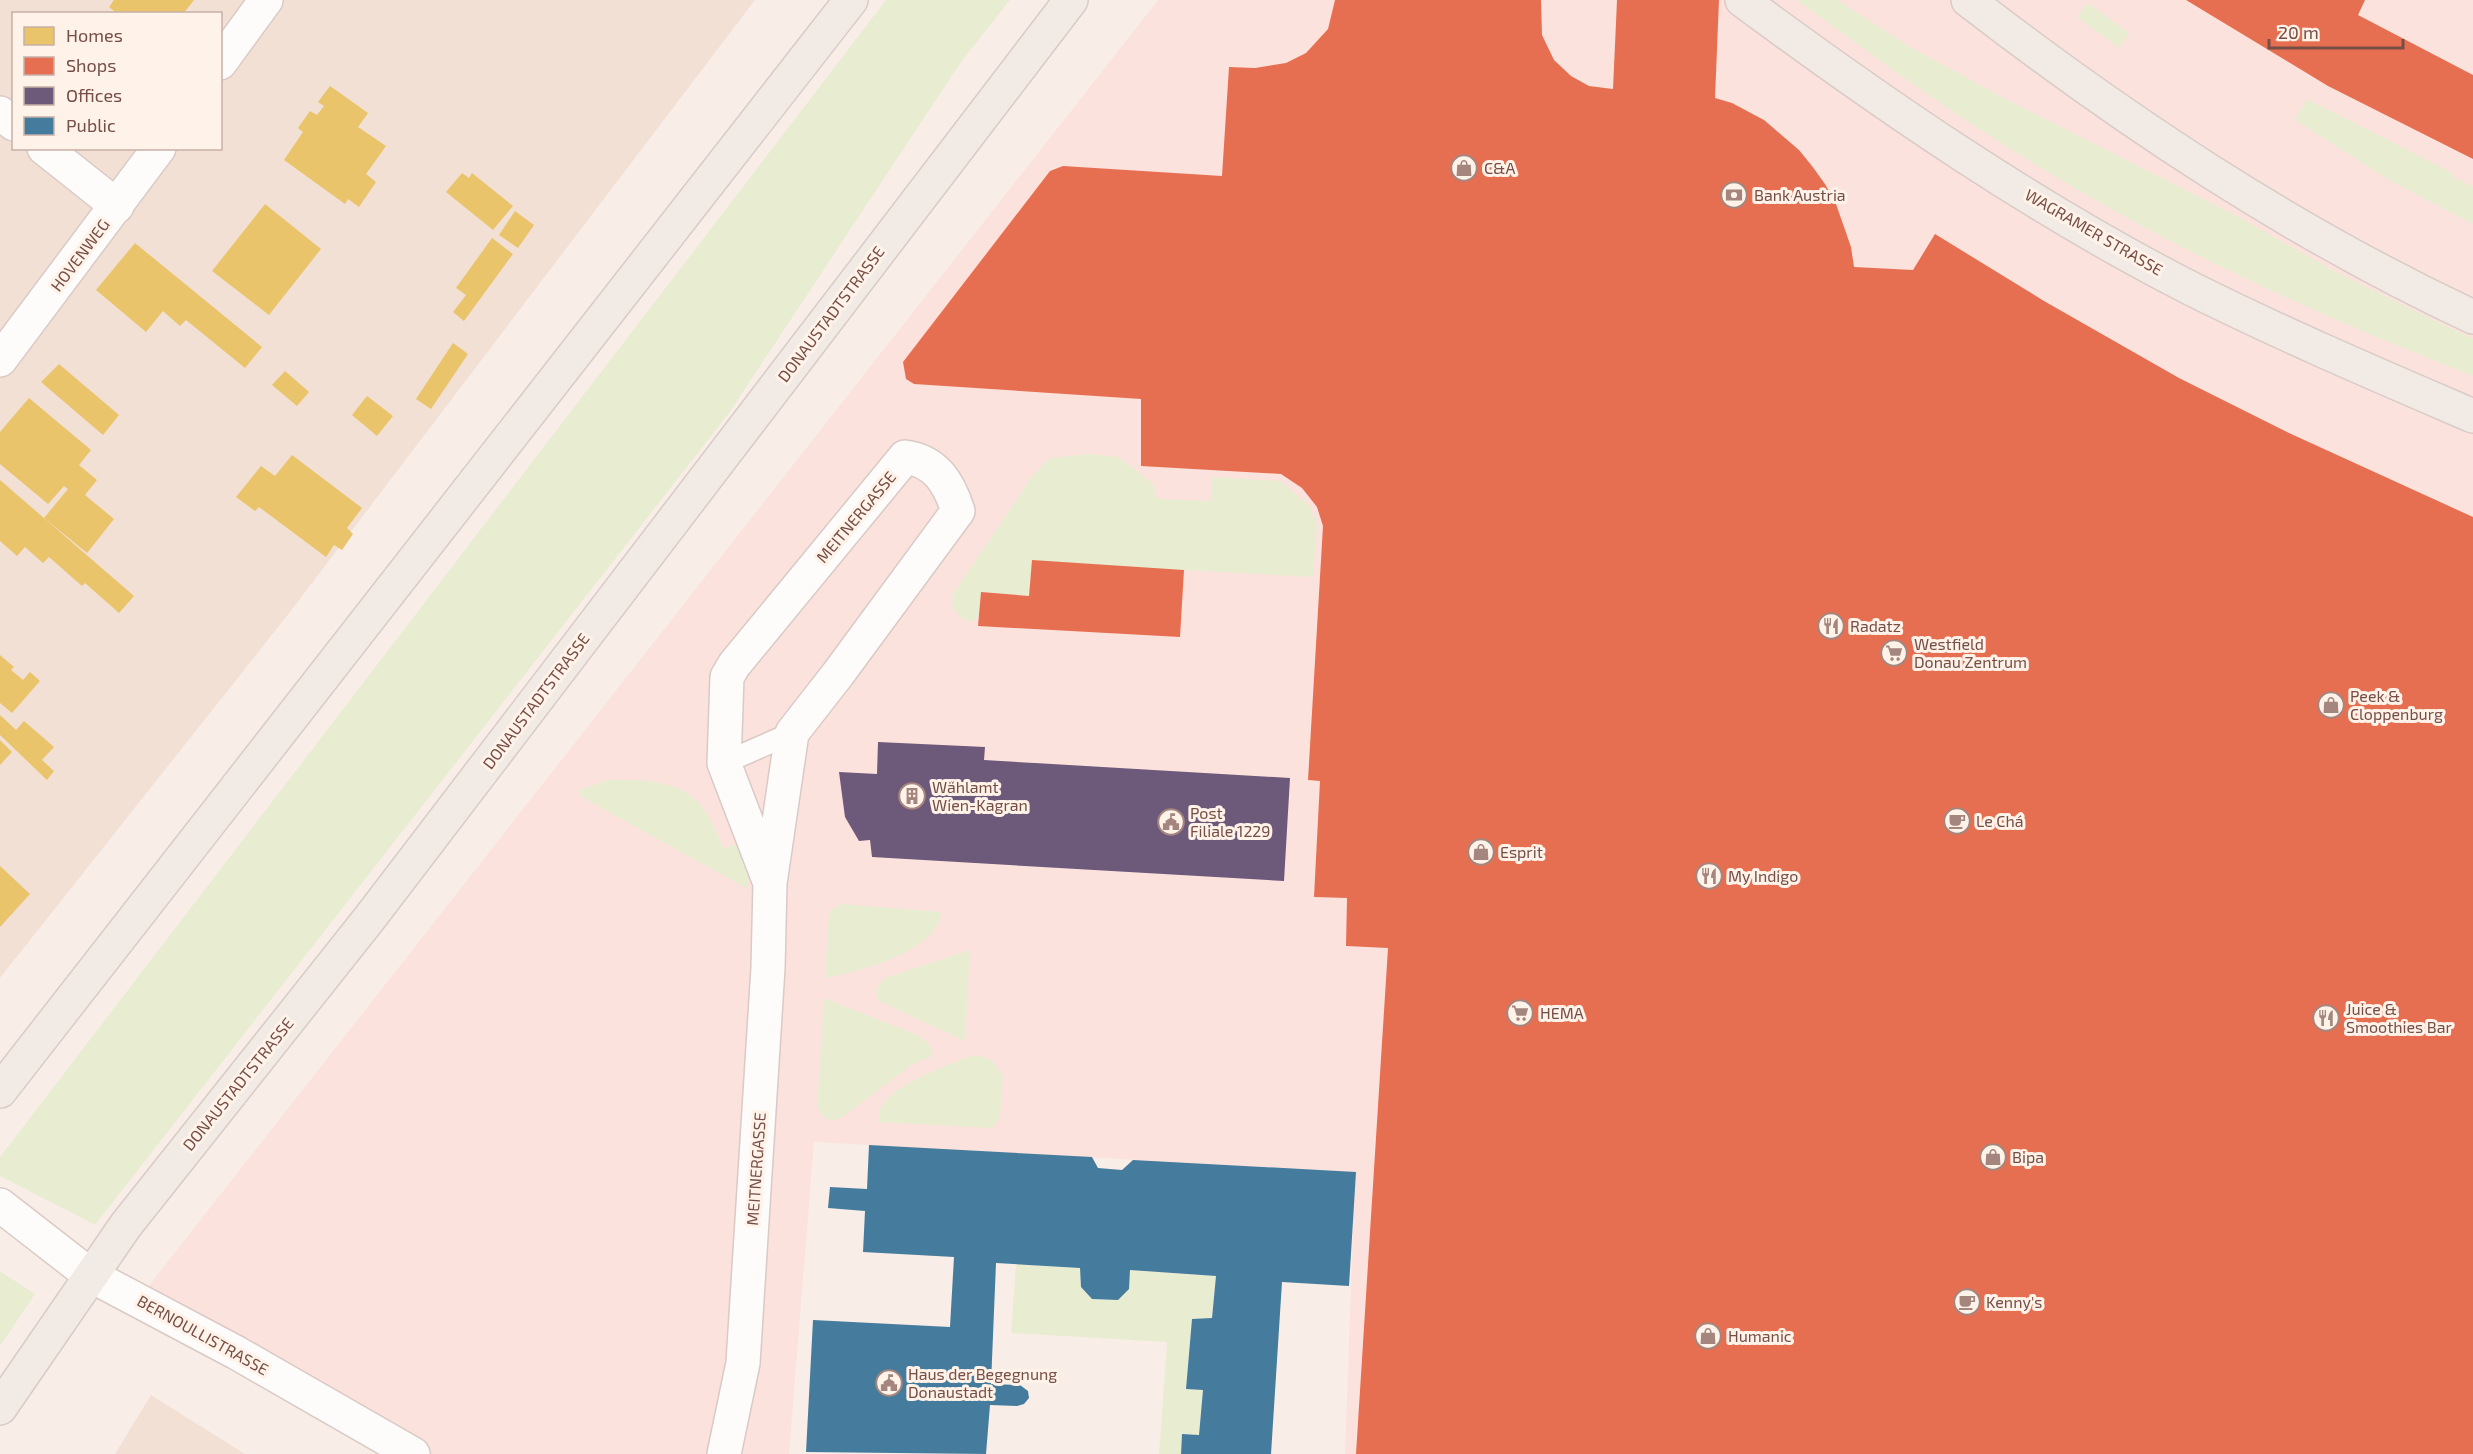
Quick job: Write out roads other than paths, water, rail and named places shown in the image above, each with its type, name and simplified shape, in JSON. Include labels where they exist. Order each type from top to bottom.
[{"type":"main road","points":[[0,1091],[851,0]]},
{"type":"main road","name":"DONAUSTADTSTRASSE","points":[[1,1407],[126,1225],[376,909],[1071,0]]},
{"type":"main road","name":"WAGRAMER STRASSE","points":[[1742,0],[1908,118],[2007,182],[2190,288],[2289,336],[2473,416]]},
{"type":"main road","points":[[1968,0],[2078,83],[2236,188],[2316,236],[2405,285],[2473,316]]},
{"type":"street","points":[[222,60],[266,0]]},
{"type":"street","points":[[0,113],[12,122]]},
{"type":"street","points":[[46,150],[117,207]]},
{"type":"street","name":"HOVENWEG","points":[[0,360],[158,150]]},
{"type":"street","name":"MEITNERGASSE","points":[[724,1454],[743,1363],[768,968],[770,883],[792,733],[958,511],[951,490],[943,477],[933,467],[918,459],[905,457],[734,665],[727,677],[724,763],[770,883]]},
{"type":"street","name":"BERNOULLISTRASSE","points":[[0,1205],[90,1275],[237,1353],[413,1454]]},
{"type":"lane","name":"MEITNERGASSE","points":[[724,763],[792,733]]},
{"type":"place","name":"C&A","points":[[1464,168]]},
{"type":"place","name":"Bank Austria","points":[[1734,195]]},
{"type":"place","name":"Radatz","points":[[1831,626]]},
{"type":"place","name":"Westfield Donau Zentrum","points":[[1894,653]]},
{"type":"place","name":"Peek & Cloppenburg","points":[[2331,705]]},
{"type":"place","name":"Wählamt Wien-Kagran","points":[[912,796]]},
{"type":"place","name":"Le Chá","points":[[1957,821]]},
{"type":"place","name":"Post Filiale 1229","points":[[1171,822]]},
{"type":"place","name":"Esprit","points":[[1481,852]]},
{"type":"place","name":"My Indigo","points":[[1709,876]]},
{"type":"place","name":"HEMA","points":[[1520,1013]]},
{"type":"place","name":"Juice & Smoothies Bar","points":[[2326,1018]]},
{"type":"place","name":"Bipa","points":[[1993,1157]]},
{"type":"place","name":"Kenny's","points":[[1967,1302]]},
{"type":"place","name":"Humanic","points":[[1708,1336]]},
{"type":"place","name":"Haus der Begegnung Donaustadt","points":[[889,1383]]}]
